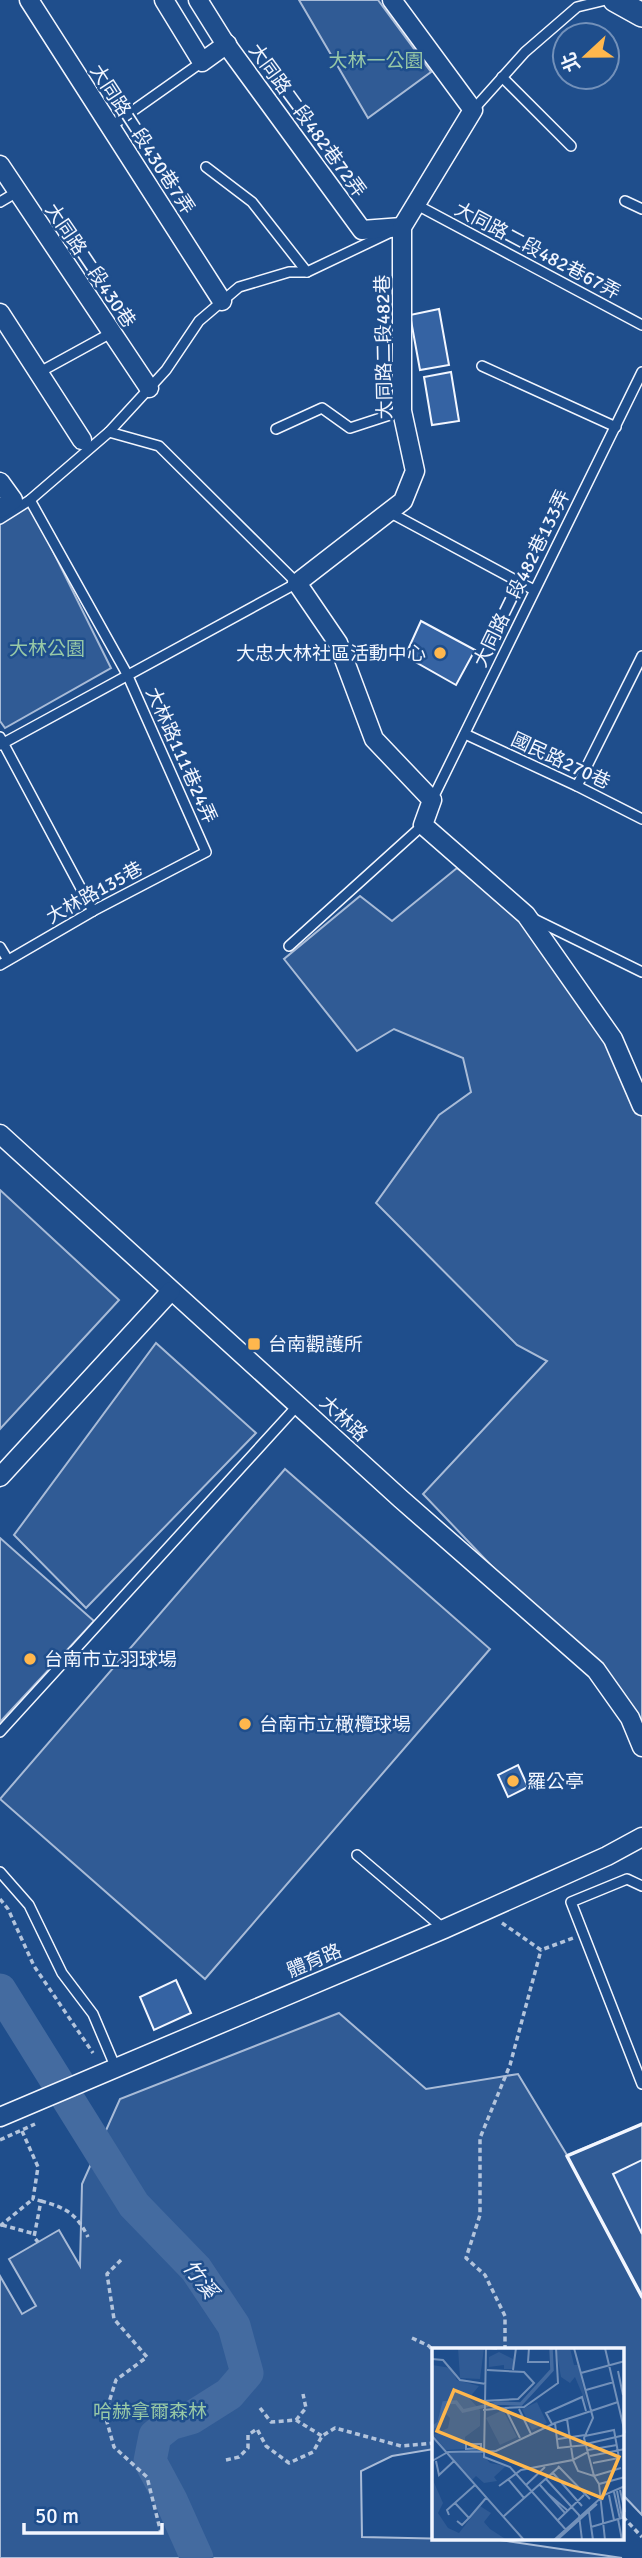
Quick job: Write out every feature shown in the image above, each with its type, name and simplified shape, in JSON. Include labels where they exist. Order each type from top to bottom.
[{"type":"street","name":"大同路二段430巷7弄","points":[[29,0],[222,301]]},
{"type":"street","points":[[164,0],[202,62],[227,44]]},
{"type":"street","name":"大同路二段482巷72弄","points":[[198,0],[362,230],[402,227]]},
{"type":"street","points":[[392,0],[473,110],[402,227]]},
{"type":"street","points":[[615,0],[642,15]]},
{"type":"street","name":"大同路二段430巷","points":[[0,165],[149,388]]},
{"type":"street","name":"大同路二段482巷","points":[[297,583],[403,501],[415,471],[402,411],[402,227]]},
{"type":"street","points":[[0,313],[82,440]]},
{"type":"street","points":[[0,482],[14,503]]},
{"type":"street","points":[[297,583],[338,643],[374,739],[432,800],[423,825],[526,915],[613,1039],[642,1106]]},
{"type":"street","name":"大林路","points":[[0,1134],[401,1499],[596,1670],[630,1718],[642,1747]]},
{"type":"street","points":[[0,1477],[172,1291]]},
{"type":"street","name":"體育路","points":[[0,2117],[107,2065],[444,1929],[607,1856],[642,1837]]},
{"type":"lane","points":[[473,110],[525,52],[576,7],[606,0]]},
{"type":"lane","points":[[110,127],[202,62]]},
{"type":"lane","points":[[502,78],[571,146]]},
{"type":"lane","points":[[206,167],[252,202],[307,272]]},
{"type":"lane","points":[[0,202],[16,192]]},
{"type":"lane","points":[[625,201],[642,209]]},
{"type":"lane","name":"大同路二段482巷67弄","points":[[417,205],[642,325]]},
{"type":"lane","points":[[0,519],[14,503],[109,432],[166,370],[198,321],[240,287],[289,272],[307,272],[402,227]]},
{"type":"lane","points":[[38,373],[111,333]]},
{"type":"lane","points":[[482,366],[616,426]]},
{"type":"lane","name":"大同路二段482巷133弄","points":[[432,800],[642,372]]},
{"type":"lane","points":[[276,429],[322,408],[350,428],[402,411]]},
{"type":"lane","points":[[93,911],[1,741],[297,583],[159,446],[109,432]]},
{"type":"lane","name":"大林路111巷24弄","points":[[14,503],[127,674],[206,852]]},
{"type":"lane","points":[[388,512],[534,590]]},
{"type":"lane","points":[[577,786],[642,656]]},
{"type":"lane","name":"國民路270巷","points":[[465,734],[642,819]]},
{"type":"lane","points":[[289,946],[423,825]]},
{"type":"lane","name":"大林路135巷","points":[[4,962],[93,911],[206,852]]},
{"type":"lane","points":[[526,915],[642,972]]},
{"type":"lane","points":[[0,947],[4,962]]},
{"type":"lane","points":[[0,1732],[298,1405]]},
{"type":"lane","points":[[357,1855],[444,1929]]},
{"type":"lane","points":[[0,1872],[29,1905],[62,1973],[93,2014],[107,2065]]},
{"type":"lane","points":[[642,1886],[628,1879],[571,1902],[642,2084]]},
{"type":"path","points":[[0,1899],[8,1909],[34,1966],[107,2065]]},
{"type":"path","points":[[502,1923],[541,1950]]},
{"type":"path","points":[[541,1950],[580,1935]]},
{"type":"path","points":[[505,2348],[505,2316],[485,2275],[466,2258],[480,2215],[480,2138],[510,2065],[541,1950]]},
{"type":"path","points":[[0,2140],[35,2123]]},
{"type":"path","points":[[1,2225],[33,2199],[38,2167],[22,2131]]},
{"type":"path","points":[[33,2199],[64,2207],[80,2222],[88,2237]]},
{"type":"path","points":[[38,2242],[35,2234],[41,2201]]},
{"type":"path","points":[[1,2225],[35,2234]]},
{"type":"path","points":[[121,2260],[107,2274],[114,2319],[147,2357],[116,2380],[105,2415],[114,2447],[147,2477],[162,2533]]},
{"type":"path","points":[[412,2338],[432,2350]]},
{"type":"path","points":[[296,2420],[306,2408],[303,2394]]},
{"type":"path","points":[[260,2408],[271,2422],[296,2420],[323,2435]]},
{"type":"path","points":[[226,2460],[239,2458],[248,2448],[248,2435],[257,2429],[266,2446],[289,2463],[313,2452],[323,2435],[335,2428],[401,2446],[432,2443]]},
{"type":"path","points":[[624,2518],[642,2537]]},
{"type":"shaded area","name":"大林一公園","points":[[299,0],[378,0],[431,72],[368,118]]},
{"type":"shaded area","name":"大林公園","points":[[29,503],[111,668],[5,728],[0,721],[0,522]]},
{"type":"shaded area","points":[[457,868],[524,921],[608,1040],[642,1117],[642,1731],[525,1601],[423,1494],[547,1361],[517,1345],[376,1203],[439,1115],[471,1092],[463,1058],[394,1029],[357,1051],[284,959],[360,896],[392,921]]},
{"type":"shaded area","points":[[0,1190],[119,1300],[0,1429]]},
{"type":"shaded area","points":[[156,1343],[256,1433],[86,1608],[14,1535]]},
{"type":"shaded area","name":"台南市立橄欖球場","points":[[285,1469],[490,1649],[205,1979],[0,1799]]},
{"type":"shaded area","name":"台南市立羽球場","points":[[0,1538],[94,1621],[0,1722]]},
{"type":"shaded area","name":"哈赫拿爾森林","points":[[339,2013],[426,2089],[518,2074],[567,2155],[642,2124],[642,2515],[624,2496],[624,2348],[432,2348],[432,2449],[392,2456],[361,2471],[362,2537],[500,2540],[622,2558],[0,2558],[0,2276],[22,2314],[36,2306],[9,2259],[59,2230],[80,2266],[82,2184],[120,2099]]},
{"type":"building","points":[[439,309],[449,365],[420,370],[410,315]]},
{"type":"building","points":[[451,372],[459,421],[432,425],[424,377]]},
{"type":"building","name":"大忠大林社區活動中心","points":[[421,621],[475,650],[456,685],[405,656]]},
{"type":"building","name":"羅公亭","points":[[518,1765],[528,1787],[508,1797],[498,1775]]},
{"type":"building","points":[[176,1980],[191,2013],[154,2030],[140,1997]]},
{"type":"building","points":[[642,2160],[642,2234],[613,2174]]},
{"type":"waterway","name":"竹溪","points":[[0,1990],[134,2205],[196,2269],[234,2326],[247,2373],[229,2394],[191,2418],[170,2424],[155,2436],[150,2461],[197,2558]]},
{"type":"wall","points":[[642,2124],[567,2156],[642,2297]]},
{"type":"place","name":"大忠大林社區活動中心","points":[[440,653]]},
{"type":"place","name":"台南觀護所","points":[[254,1344]]},
{"type":"place","name":"台南市立羽球場","points":[[30,1659]]},
{"type":"place","name":"台南市立橄欖球場","points":[[245,1724]]},
{"type":"place","name":"羅公亭","points":[[513,1781]]}]
